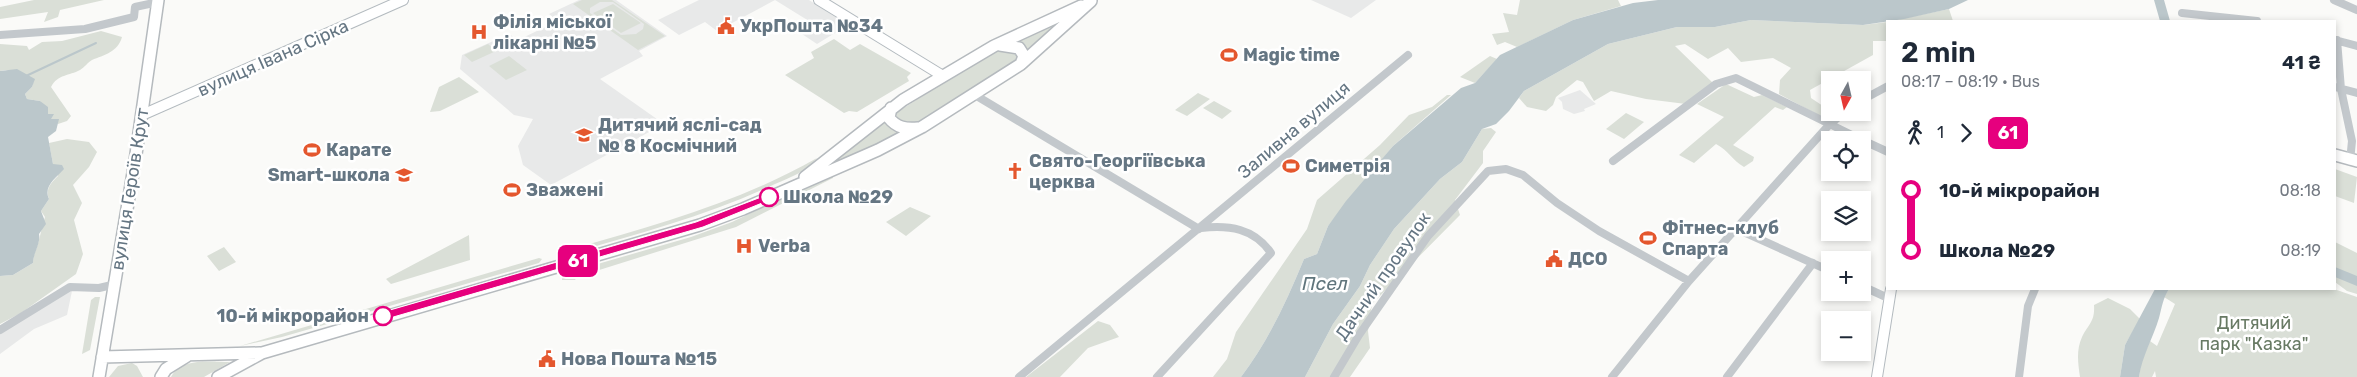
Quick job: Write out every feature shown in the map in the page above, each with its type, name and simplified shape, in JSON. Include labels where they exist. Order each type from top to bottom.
[{"type":"main road","name":"вулиця Героїв Крут","points":[[99,377],[116,284],[158,1]]},
{"type":"main road","points":[[794,186],[891,108],[942,76],[994,46],[1092,1]]},
{"type":"main road","points":[[218,377],[262,353],[700,225],[743,209],[878,150],[922,127],[1021,64],[1092,1]]},
{"type":"main road","points":[[994,46],[1007,45],[1019,48],[1024,56],[1021,64]]},
{"type":"main road","points":[[891,108],[889,118],[896,126],[922,127]]},
{"type":"main road","points":[[2336,156],[2354,162]]},
{"type":"main road","points":[[102,357],[262,353]]},
{"type":"main road","points":[[161,377],[175,362],[188,355]]},
{"type":"street","name":"вулиця Івана Сірка","points":[[142,115],[403,0]]},
{"type":"street","points":[[819,0],[942,76]]},
{"type":"street","points":[[2334,0],[2357,10]]},
{"type":"street","points":[[0,35],[89,28],[134,17],[135,7],[158,1]]},
{"type":"street","points":[[2182,13],[2248,20]]},
{"type":"street","points":[[2354,162],[2352,141],[2338,88],[2336,40],[2357,46]]},
{"type":"street","name":"Заливна вулиця","points":[[1019,377],[1408,55]]},
{"type":"street","points":[[1613,161],[1718,83],[1736,78],[1842,131]]},
{"type":"street","points":[[1871,95],[1886,87]]},
{"type":"street","points":[[2338,88],[2357,93]]},
{"type":"street","points":[[975,95],[1199,228],[1222,225],[1250,233],[1265,241],[1271,253],[1157,377]]},
{"type":"street","points":[[1612,377],[1688,281],[1834,121]]},
{"type":"street","points":[[1871,144],[1886,151]]},
{"type":"street","name":"Дачний провулок","points":[[1334,377],[1359,334],[1428,236],[1488,171],[1506,170],[1523,175],[1557,203],[1599,231],[1688,281]]},
{"type":"street","points":[[1737,229],[1821,267]]},
{"type":"street","points":[[1727,377],[1813,263]]},
{"type":"street","points":[[0,330],[70,287],[99,288],[116,284]]},
{"type":"street","points":[[1871,288],[1889,293],[1877,377]]},
{"type":"street","points":[[2019,377],[2028,306],[2035,290]]},
{"type":"shaded area","points":[[579,0],[616,0],[667,36],[639,51],[643,56],[600,79],[664,124],[551,185],[523,165],[518,146],[533,119],[514,115],[460,69],[462,55],[509,34],[518,40],[558,21],[549,14]]},
{"type":"shaded area","points":[[699,0],[775,0],[717,31],[705,22],[679,35],[658,20]]},
{"type":"shaded area","points":[[775,0],[809,0],[848,25],[817,44],[802,34],[817,26]]},
{"type":"shaded area","points":[[1311,0],[1376,0],[1351,18]]},
{"type":"shaded area","points":[[1580,90],[1596,104],[1584,109],[1585,111],[1574,114],[1563,109],[1562,102],[1558,98]]},
{"type":"shaded area","points":[[66,291],[72,291],[67,315],[34,329],[0,354],[0,332]]},
{"type":"green space","points":[[34,0],[104,0],[60,10],[58,17],[44,22],[48,12],[0,19],[0,7]]},
{"type":"green space","points":[[582,0],[612,0],[665,36],[638,50],[573,4]],"holes":[[[600,2],[613,2],[644,24],[643,29],[636,34],[621,35],[590,13],[590,8]]]},
{"type":"green space","points":[[1520,0],[1618,0],[1621,6],[1573,20],[1517,47],[1505,42],[1497,45],[1492,34],[1509,32],[1503,13],[1517,15]]},
{"type":"green space","points":[[613,4],[641,23],[621,33],[593,13]]},
{"type":"green space","points":[[1949,9],[1953,20],[1896,20]]},
{"type":"green space","points":[[1062,20],[1028,53],[1007,42]]},
{"type":"green space","points":[[1751,20],[1863,25],[1886,22],[1886,41],[1873,41],[1873,55],[1844,71],[1821,71],[1821,84],[1810,90],[1811,98],[1821,105],[1820,116],[1779,94],[1780,80],[1791,68],[1773,58],[1741,62],[1728,48],[1708,59],[1685,44],[1675,46],[1714,84],[1686,104],[1646,99],[1611,91],[1594,101],[1583,82],[1577,80],[1556,97],[1553,105],[1546,111],[1527,107],[1519,98],[1524,91],[1608,44],[1677,27],[1715,27]]},
{"type":"green space","points":[[101,31],[122,37],[114,50],[91,61],[80,70],[60,77],[51,87],[71,116],[67,121],[58,124],[58,119],[51,119],[40,101],[27,99],[25,94],[32,87],[34,79],[6,70],[0,71],[0,44],[27,46],[29,50],[42,42],[62,41]]},
{"type":"green space","points":[[834,39],[850,50],[860,44],[911,73],[907,77],[909,81],[857,112],[849,111],[844,113],[785,75],[814,58],[811,52]]},
{"type":"green space","points":[[488,44],[496,51],[472,62],[464,55]]},
{"type":"green space","points":[[996,49],[1013,51],[1017,57],[1016,61],[919,123],[910,125],[898,120],[896,114],[899,111]]},
{"type":"green space","points":[[509,56],[527,70],[506,80],[489,66]]},
{"type":"green space","points":[[1490,56],[1497,59],[1475,83],[1460,77]]},
{"type":"green space","points":[[459,77],[479,92],[440,111],[430,112],[439,87]]},
{"type":"green space","points":[[1726,84],[1754,97],[1762,95],[1787,107],[1783,110],[1775,107],[1733,145],[1754,157],[1753,161],[1744,167],[1716,144],[1694,163],[1679,155],[1724,117],[1697,104]]},
{"type":"green space","points":[[1198,93],[1210,99],[1187,116],[1175,110]]},
{"type":"green space","points":[[1447,95],[1451,95],[1393,146],[1328,226],[1317,254],[1304,259],[1291,290],[1260,350],[1241,377],[1213,377],[1227,359],[1236,332],[1307,229],[1317,200],[1380,145],[1409,115],[1432,107]]},
{"type":"green space","points":[[1214,101],[1232,111],[1222,119],[1203,108]]},
{"type":"green space","points":[[1626,113],[1644,122],[1624,139],[1606,129]]},
{"type":"green space","points":[[886,119],[907,131],[837,161],[837,160]]},
{"type":"green space","points":[[1491,128],[1496,132],[1483,151],[1483,163],[1455,200],[1460,215],[1372,304],[1368,331],[1370,348],[1350,377],[1305,377],[1333,324],[1360,286],[1370,265],[1394,229],[1440,179],[1462,162],[1482,129]]},
{"type":"green space","points":[[67,139],[89,142],[97,152],[89,167],[73,185],[82,203],[74,220],[83,254],[76,274],[21,313],[0,324],[0,276],[13,275],[33,263],[45,217],[41,211],[49,199],[49,186],[58,176],[53,164],[49,143]]},
{"type":"green space","points":[[817,158],[809,167],[798,174],[726,205],[650,231],[573,253],[569,252],[572,249],[728,200],[788,174]]},
{"type":"green space","points":[[2336,169],[2357,177],[2354,203],[2336,196]]},
{"type":"green space","points":[[833,174],[833,178],[736,227],[577,277],[575,280],[562,280],[563,274],[691,237],[732,222]]},
{"type":"green space","points":[[910,207],[931,216],[906,236],[886,222]]},
{"type":"green space","points":[[469,235],[470,260],[391,284],[386,279]]},
{"type":"green space","points":[[2336,242],[2357,253],[2357,294],[2347,291],[2336,283]]},
{"type":"green space","points":[[224,247],[236,262],[219,271],[207,256]]},
{"type":"green space","points":[[539,258],[542,259],[539,263],[282,337],[240,346]]},
{"type":"green space","name":"Дитячий парк \"Казка\"","points":[[2168,290],[2336,290],[2357,297],[2357,377],[2156,377],[2155,371],[2152,377],[2139,377],[2141,362],[2150,341],[2157,346],[2175,304],[2164,297]]},
{"type":"green space","points":[[95,297],[100,297],[90,350],[82,354],[91,300]]},
{"type":"green space","points":[[2108,298],[2130,309],[2140,319],[2125,345],[2120,377],[2080,377],[2078,357],[2080,342],[2092,319],[2094,305]]},
{"type":"green space","points":[[1098,321],[1110,325],[1119,337],[1088,348],[1060,377],[1026,377]]},
{"type":"green space","points":[[205,361],[230,362],[204,377],[171,377],[182,366],[189,363]]},
{"type":"green space","points":[[132,363],[137,366],[143,377],[109,377],[118,366]]},
{"type":"water","name":"Псел","points":[[1658,0],[1968,0],[1949,9],[1904,19],[1886,20],[1886,22],[1863,25],[1751,20],[1715,27],[1677,27],[1608,44],[1524,91],[1509,111],[1496,124],[1482,129],[1462,162],[1440,179],[1394,229],[1370,265],[1360,286],[1333,324],[1305,377],[1241,377],[1260,350],[1291,290],[1304,259],[1317,254],[1328,226],[1346,201],[1393,146],[1461,88],[1475,83],[1500,55],[1573,20],[1633,3]]},
{"type":"water","points":[[17,69],[35,79],[32,87],[25,94],[27,99],[40,101],[48,107],[48,114],[54,114],[51,119],[59,119],[56,131],[48,137],[53,164],[62,165],[64,169],[49,186],[49,199],[41,211],[46,224],[39,234],[33,263],[13,275],[0,276],[0,71]]},
{"type":"water","points":[[2154,290],[2168,290],[2139,377],[2120,377],[2125,345]]},
{"type":"waterway","points":[[2159,0],[2165,20]]},
{"type":"waterway","points":[[26,76],[96,43]]},
{"type":"waterway","points":[[2336,272],[2357,281]]},
{"type":"bus line","name":"61","points":[[383,316],[700,225],[769,197]]},
{"type":"place","name":"УкрПошта №34","points":[[726,26]]},
{"type":"place","name":"Філія міської лікарні №5","points":[[479,32]]},
{"type":"place","name":"Magic time","points":[[1229,55]]},
{"type":"place","name":"Дитячий яслі-сад № 8 Космічний","points":[[584,135]]},
{"type":"place","name":"Карате","points":[[312,150]]},
{"type":"place","name":"Симетрія","points":[[1291,166]]},
{"type":"place","name":"Свято-Георгіївська церква","points":[[1015,171]]},
{"type":"place","name":"Smart-школа","points":[[404,175]]},
{"type":"place","name":"Зважені","points":[[512,190]]},
{"type":"place","name":"Школа №29","points":[[769,197]]},
{"type":"place","name":"Фітнес-клуб Спарта","points":[[1648,238]]},
{"type":"place","name":"Verba","points":[[744,246]]},
{"type":"place","name":"ДСО","points":[[1554,259]]},
{"type":"place","name":"10-й мікрорайон","points":[[383,316]]},
{"type":"place","name":"Нова Пошта №15","points":[[547,359]]}]
